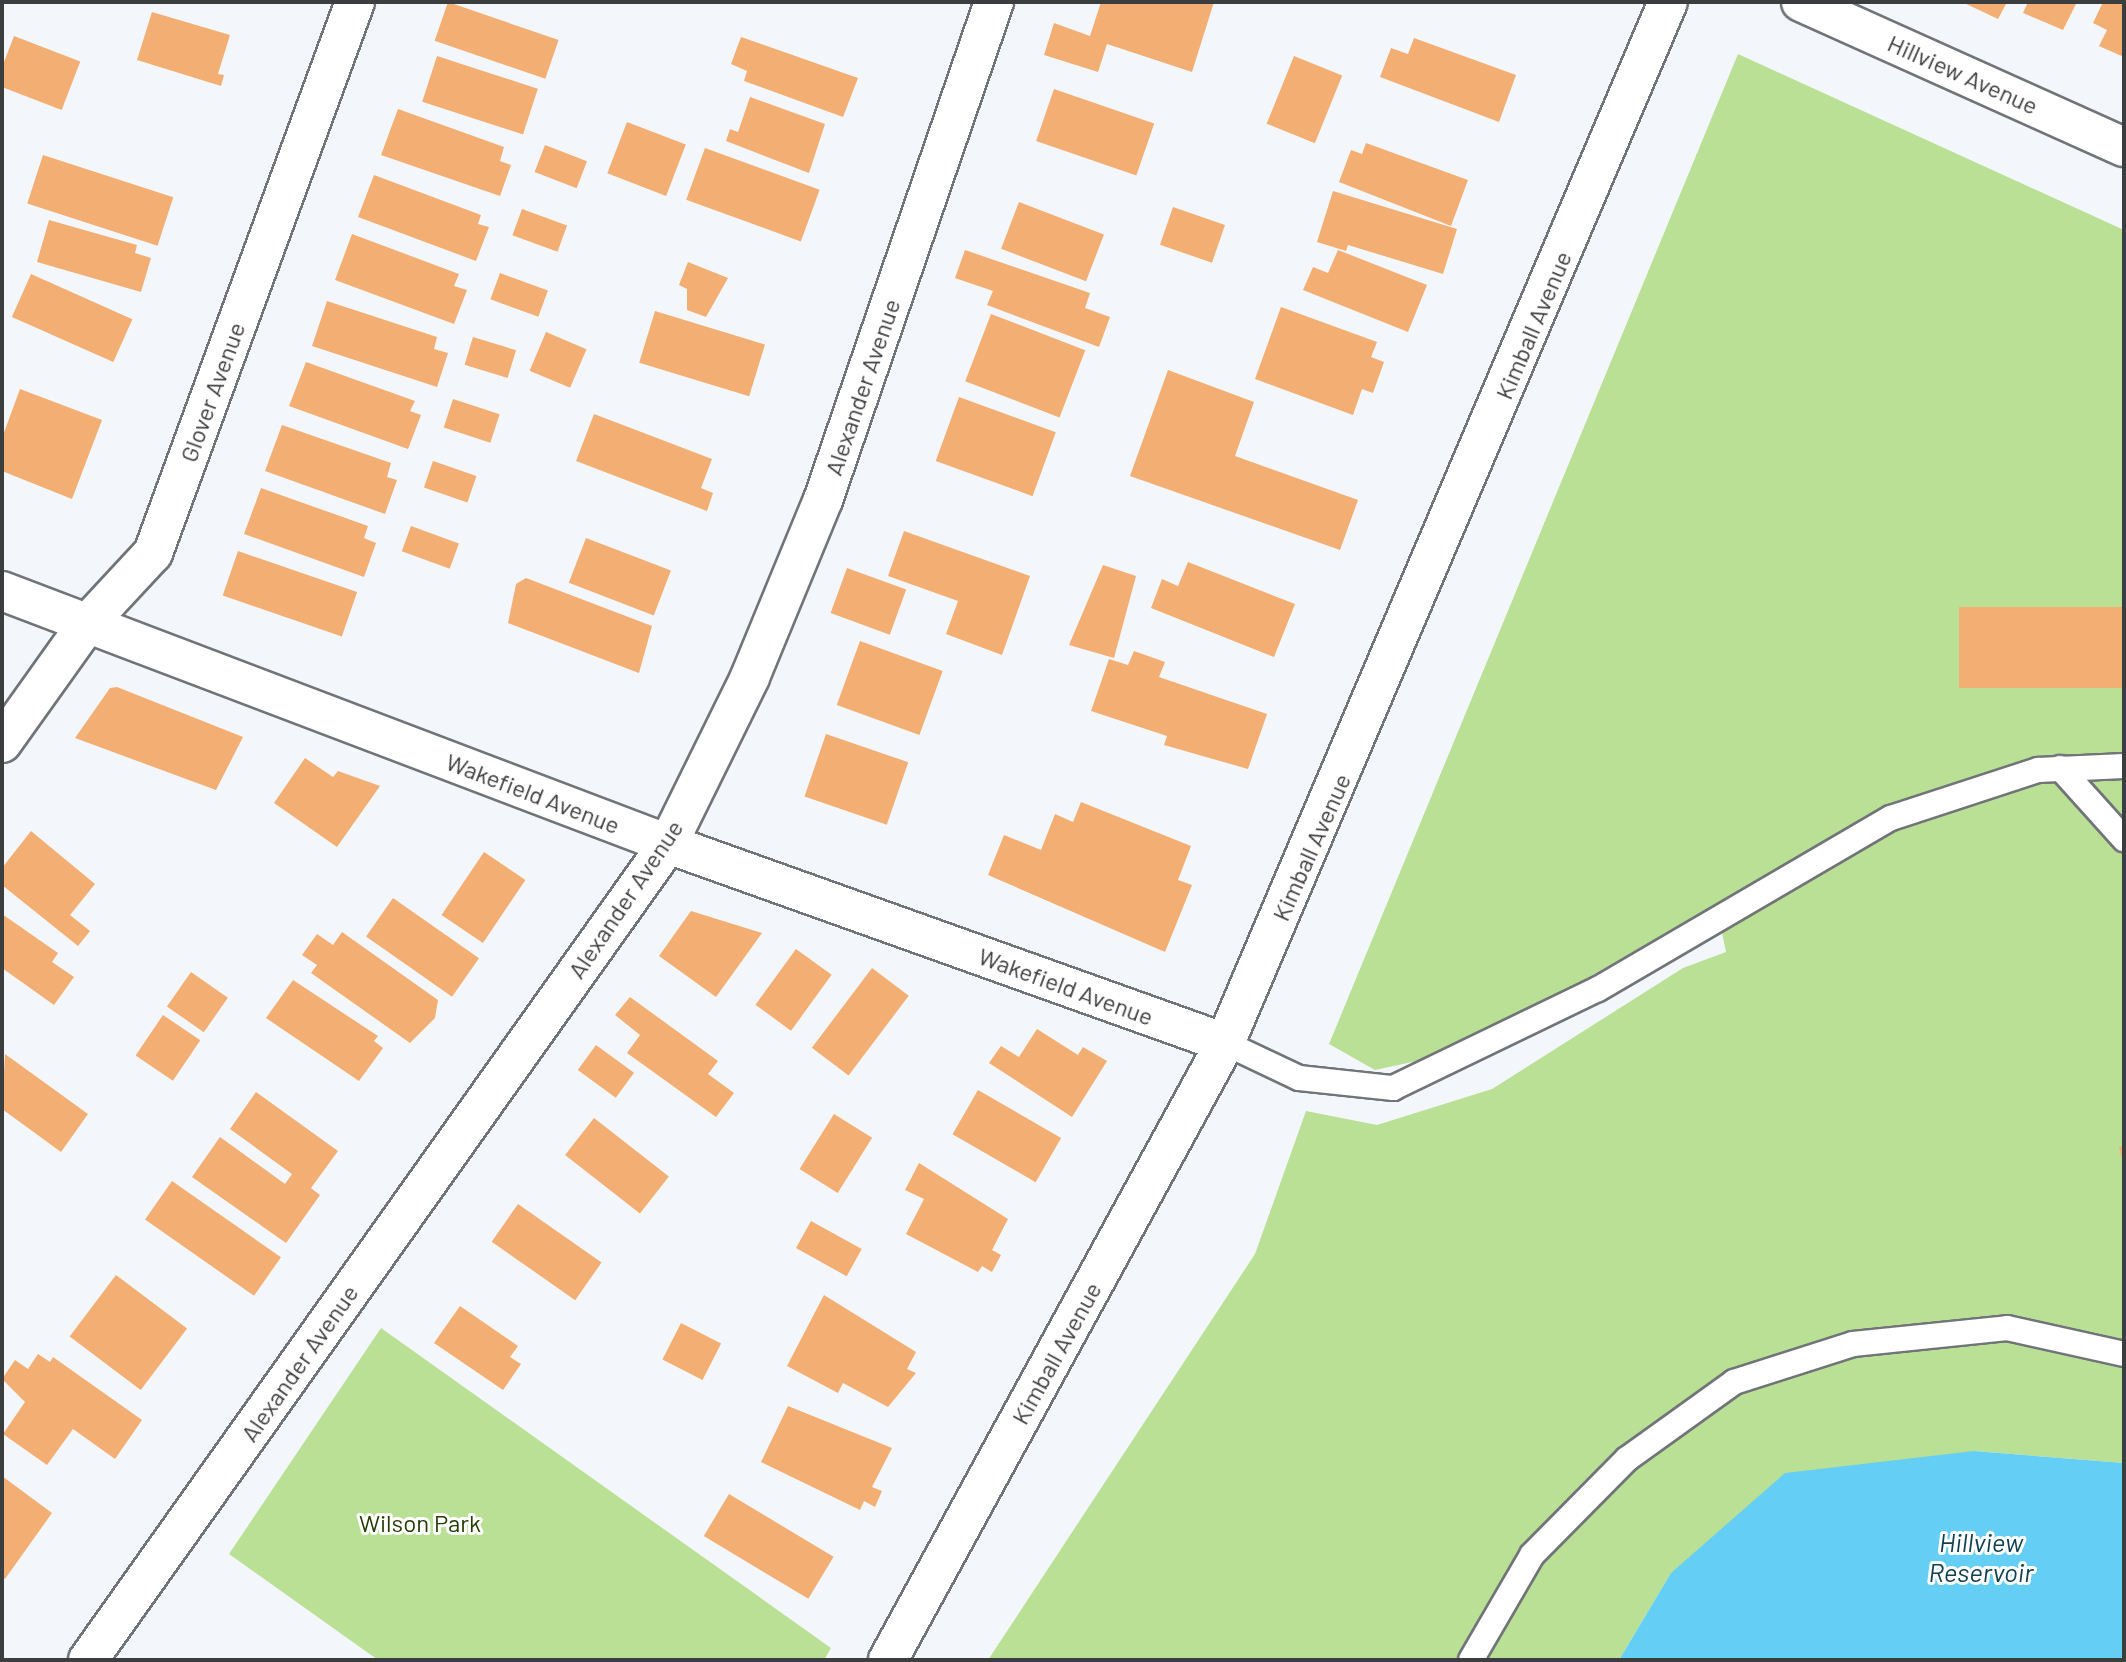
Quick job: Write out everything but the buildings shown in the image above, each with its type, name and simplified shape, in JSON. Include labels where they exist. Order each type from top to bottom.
[{"type":"street","name":"Glover Avenue","points":[[2,743],[87,624],[153,553],[355,2]]},
{"type":"street","name":"Alexander Avenue","points":[[88,1660],[668,844],[750,677],[823,500],[994,2]]},
{"type":"street","name":"Kimball Avenue","points":[[888,1660],[1225,1043],[1668,2]]},
{"type":"street","name":"Hillview Avenue","points":[[1801,2],[2124,147]]},
{"type":"street","name":"Wakefield Avenue","points":[[2,591],[668,844],[1225,1043]]},
{"type":"lane","points":[[1225,1043],[1299,1078],[1393,1088],[1598,989],[1891,818],[2038,769],[2124,766]]},
{"type":"lane","points":[[2060,768],[2124,839]]},
{"type":"lane","points":[[1471,1660],[1532,1555],[1627,1459],[1734,1382],[1853,1345],[2007,1328],[2124,1354]]},
{"type":"green space","name":"Hillview Reservoir","points":[[1738,54],[2124,230],[2124,1463],[1974,1451],[1671,1573],[1619,1660],[988,1660],[1255,1254],[1306,1111],[1377,1125],[1492,1089],[1683,968],[1726,952],[1716,904],[1459,1052],[1375,1070],[1329,1044]]},
{"type":"green space","name":"Wilson Park","points":[[381,1328],[831,1648],[824,1660],[378,1660],[229,1554]]},
{"type":"water","name":"Hillview Reservoir","points":[[1974,1451],[2124,1463],[2124,1660],[1619,1660],[1671,1573],[1785,1473]]}]
